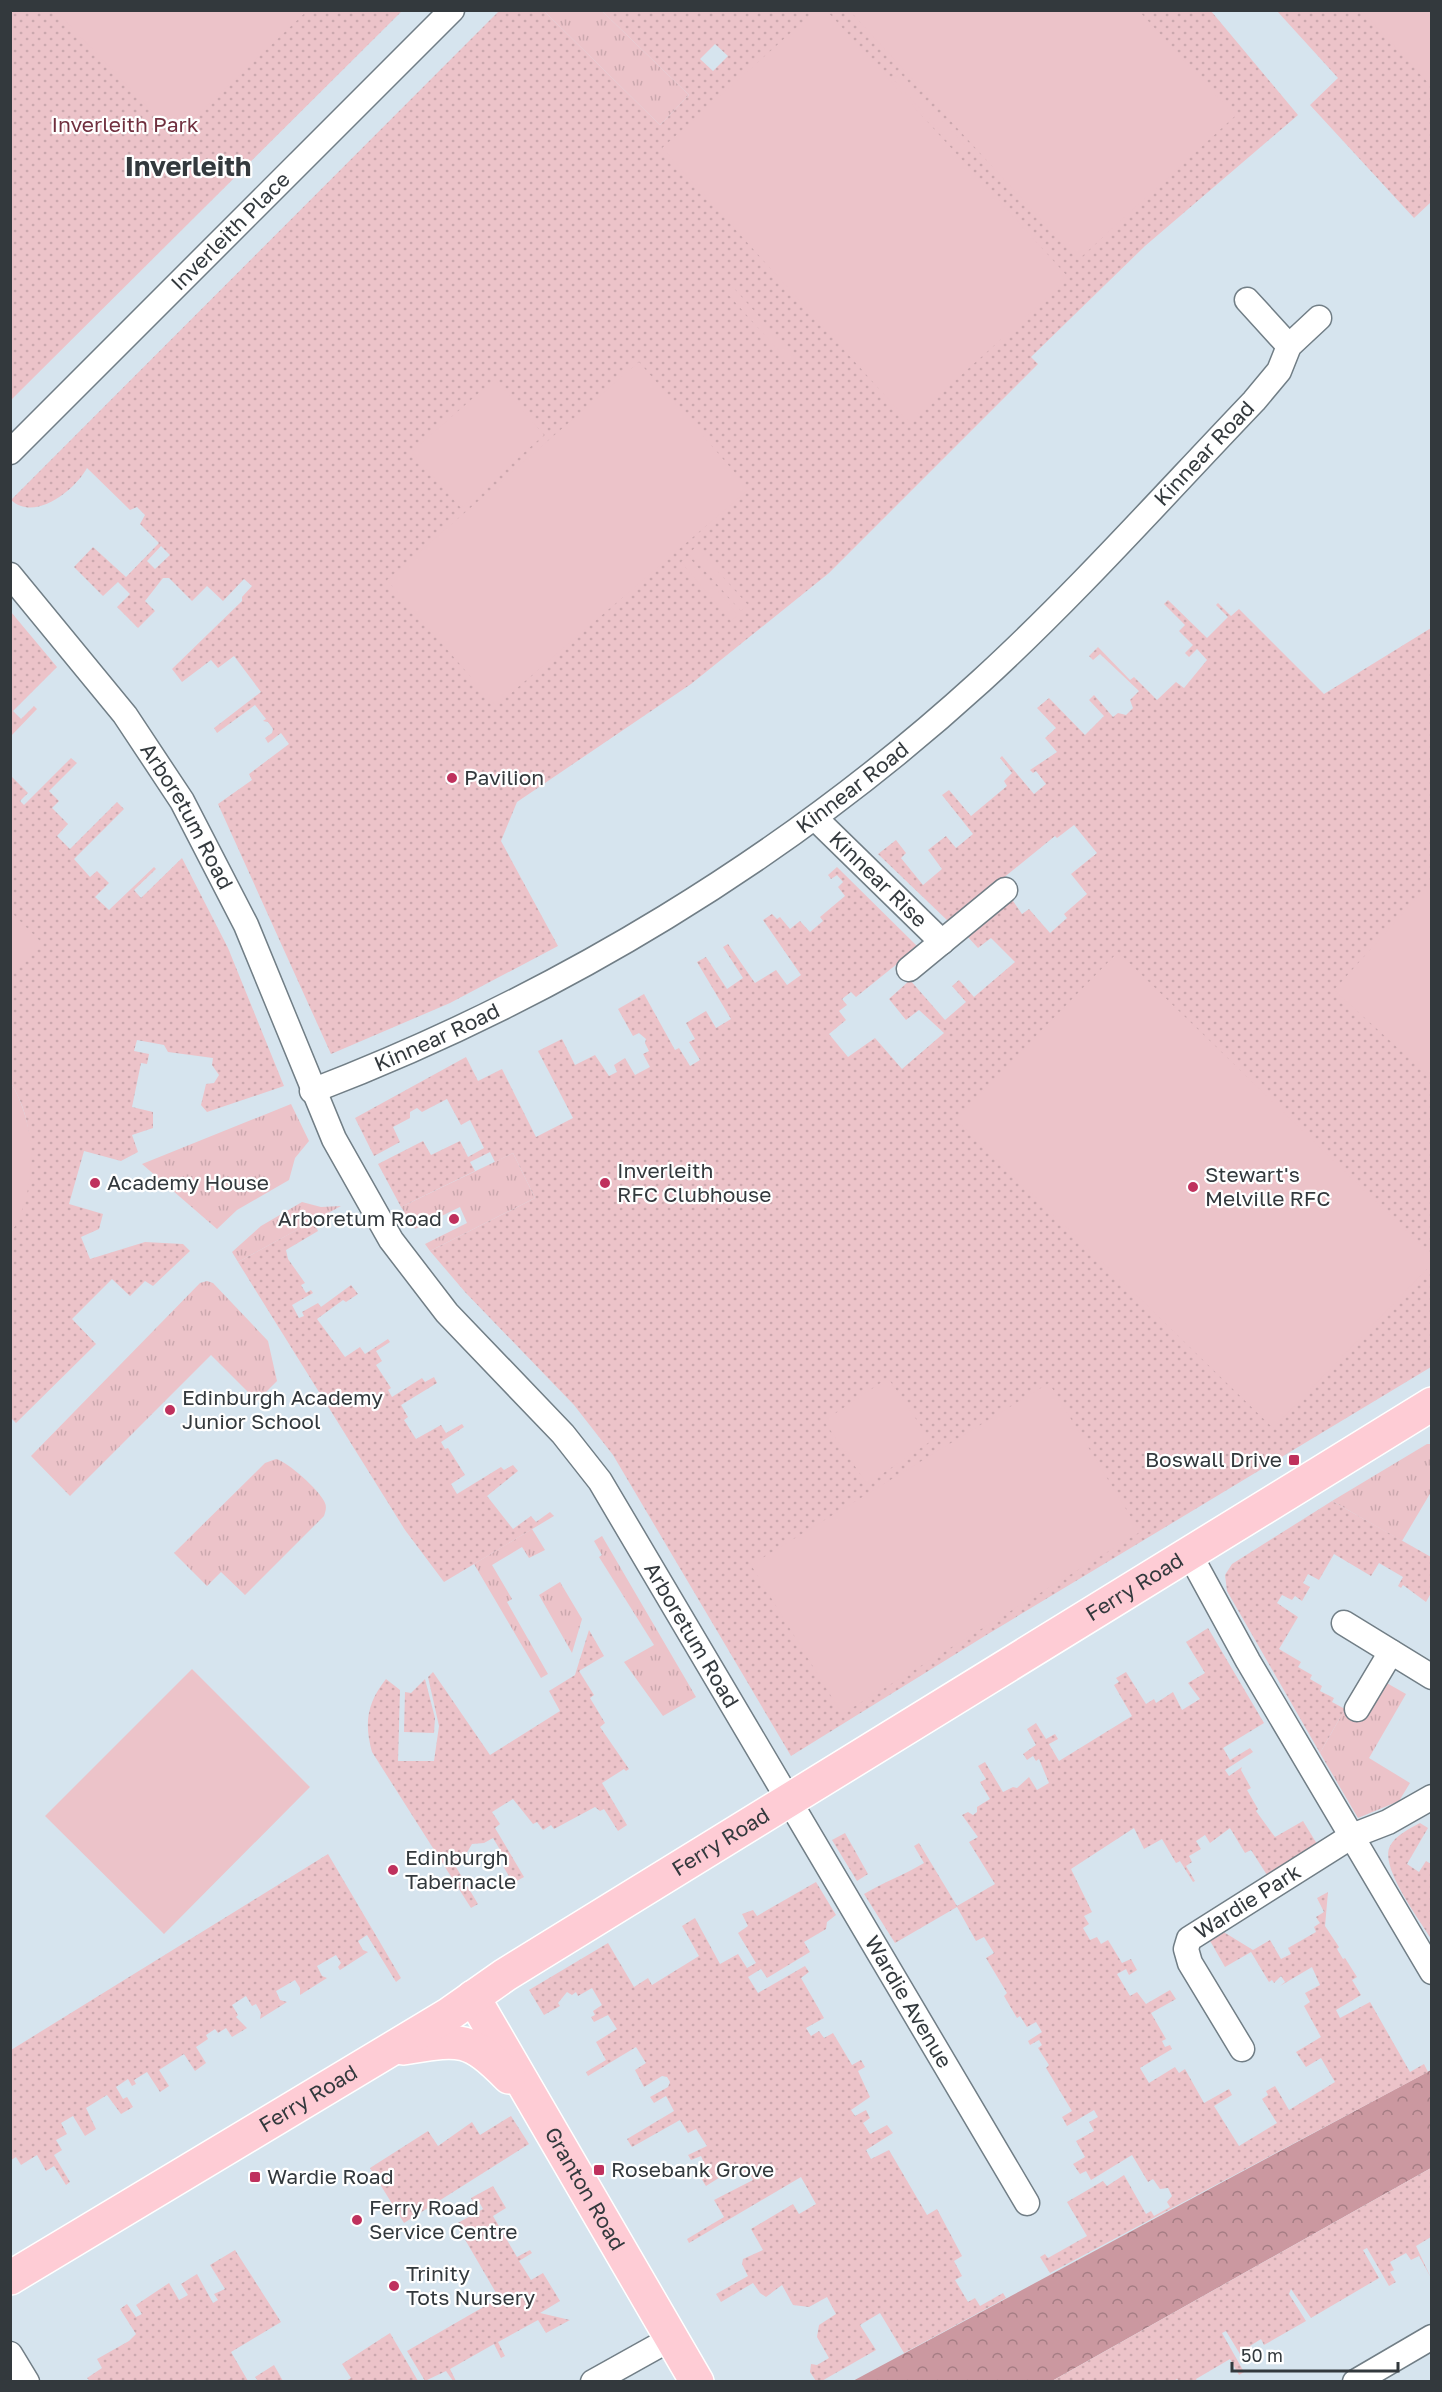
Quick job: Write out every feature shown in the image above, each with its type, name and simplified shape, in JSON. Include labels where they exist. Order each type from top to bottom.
[{"type":"main road","name":"Ferry Road","points":[[10,2278],[389,2050],[1431,1404]]},
{"type":"main road","name":"Granton Road","points":[[473,1997],[697,2382]]},
{"type":"main road","points":[[389,2050],[431,2044],[464,2043],[484,2051],[537,2107]]},
{"type":"street","name":"Inverleith Place","points":[[10,452],[452,10]]},
{"type":"street","points":[[1248,300],[1289,346]]},
{"type":"street","name":"Kinnear Road","points":[[312,1091],[414,1050],[544,987],[729,877],[815,818],[956,703],[1056,609],[1269,385],[1279,371],[1289,346],[1319,318]]},
{"type":"street","name":"Arboretum Road","points":[[10,575],[125,715],[182,801],[246,925],[312,1091],[334,1139],[404,1260],[447,1313],[582,1455],[600,1481],[788,1802]]},
{"type":"street","name":"Kinnear Rise","points":[[815,818],[942,942]]},
{"type":"street","name":"Kinnear Rise","points":[[909,969],[1005,890]]},
{"type":"street","points":[[1189,1553],[1248,1660],[1431,1972]]},
{"type":"street","points":[[1344,1623],[1431,1677]]},
{"type":"street","points":[[1357,1709],[1391,1652]]},
{"type":"street","points":[[1352,1836],[1388,1822],[1431,1797]]},
{"type":"street","name":"Wardie Avenue","points":[[788,1802],[1027,2203]]},
{"type":"street","name":"Wardie Park","points":[[1242,2049],[1190,1963],[1187,1943],[1204,1928],[1352,1836]]},
{"type":"street","points":[[1355,2382],[1431,2337]]},
{"type":"street","points":[[593,2382],[672,2338]]},
{"type":"street","points":[[10,2354],[27,2382]]},
{"type":"green space","points":[[58,10],[307,11],[175,136],[57,12]]},
{"type":"green space","name":"Inverleith Park","points":[[11,11],[402,11],[11,400]]},
{"type":"green space","points":[[499,11],[544,11],[660,125],[689,95],[602,11],[1211,11],[1298,115],[1145,246],[1031,357],[1038,364],[829,573],[691,684],[517,802],[501,841],[558,946],[450,1003],[331,1054],[218,804],[252,780],[249,774],[289,744],[281,733],[268,743],[265,738],[272,733],[273,729],[268,722],[263,721],[266,719],[255,705],[217,733],[214,728],[261,692],[234,656],[218,668],[211,660],[182,682],[172,669],[242,601],[242,597],[252,586],[244,579],[223,601],[207,586],[192,601],[169,578],[163,578],[145,601],[155,611],[138,628],[117,607],[130,594],[118,582],[103,596],[74,567],[93,547],[126,577],[159,543],[140,524],[145,515],[137,507],[130,510],[87,468],[64,494],[42,506],[31,508],[21,506],[11,500]],"holes":[[[715,44],[728,56],[713,71],[700,59]],[[161,546],[170,555],[155,569],[147,561]]]},
{"type":"green space","points":[[544,11],[602,11],[689,95],[660,125]]},
{"type":"green space","points":[[815,11],[827,11],[1069,278],[909,422],[662,148]]},
{"type":"green space","points":[[850,11],[1139,11],[1235,116],[1078,260]]},
{"type":"green space","points":[[1277,11],[1431,11],[1431,202],[1414,218],[1310,105],[1338,78]]},
{"type":"green space","points":[[1362,11],[1431,11],[1431,86]]},
{"type":"green space","points":[[900,73],[966,147],[960,153],[893,79]]},
{"type":"green space","points":[[731,285],[796,358],[790,363],[725,291]]},
{"type":"green space","points":[[639,362],[749,489],[496,706],[387,580]]},
{"type":"green space","points":[[495,379],[544,435],[461,508],[411,452]]},
{"type":"green space","points":[[696,547],[748,605],[741,611],[689,553]]},
{"type":"green space","points":[[688,556],[738,615],[731,621],[681,562]]},
{"type":"green space","points":[[1168,600],[1207,638],[1228,617],[1216,605],[1218,603],[1231,616],[1239,609],[1324,694],[1431,628],[1431,1367],[988,1634],[791,1756],[613,1455],[574,1405],[465,1292],[430,1251],[535,1198],[513,1153],[495,1162],[490,1152],[470,1162],[475,1171],[401,1207],[378,1164],[423,1141],[431,1155],[460,1141],[468,1157],[484,1148],[470,1120],[461,1125],[447,1099],[422,1112],[417,1108],[410,1112],[410,1118],[393,1127],[400,1142],[374,1156],[355,1118],[466,1057],[478,1081],[502,1069],[536,1137],[573,1118],[538,1051],[562,1039],[575,1065],[595,1055],[609,1076],[617,1072],[614,1065],[625,1058],[635,1075],[650,1067],[643,1054],[649,1051],[645,1043],[646,1039],[639,1033],[633,1036],[618,1009],[644,994],[675,1050],[679,1048],[690,1066],[700,1060],[689,1042],[695,1039],[686,1023],[706,1011],[716,1028],[731,1019],[697,962],[706,957],[727,989],[743,978],[723,947],[728,944],[755,983],[776,970],[787,985],[801,975],[763,920],[772,914],[777,919],[780,917],[790,929],[800,921],[810,932],[823,921],[820,917],[845,896],[838,887],[843,882],[837,875],[831,879],[828,875],[837,867],[918,947],[856,997],[851,992],[842,999],[847,1005],[839,1011],[846,1020],[829,1034],[848,1057],[875,1038],[902,1069],[944,1033],[919,1010],[906,1020],[889,999],[910,980],[945,1020],[966,1002],[952,986],[959,980],[974,997],[1015,962],[991,938],[978,948],[967,936],[1011,898],[1022,914],[1029,909],[1050,933],[1067,918],[1064,914],[1087,894],[1071,874],[1097,853],[1074,825],[1057,838],[1055,836],[949,922],[878,854],[896,840],[906,853],[901,858],[923,885],[942,869],[928,850],[946,836],[956,848],[973,834],[942,795],[949,790],[971,816],[1007,786],[1004,781],[1012,773],[1000,758],[1002,756],[1034,794],[1046,784],[1036,771],[1033,773],[1030,770],[1057,752],[1045,738],[1056,728],[1037,708],[1049,698],[1085,735],[1104,716],[1089,700],[1094,695],[1113,717],[1118,713],[1126,715],[1133,708],[1130,700],[1139,691],[1100,654],[1093,660],[1089,656],[1098,647],[1130,680],[1134,677],[1157,700],[1176,682],[1184,688],[1207,660],[1197,649],[1189,657],[1185,653],[1193,645],[1179,631],[1185,625],[1164,604]]},
{"type":"green space","points":[[11,612],[57,667],[13,711],[21,719],[34,706],[37,709],[11,736]]},
{"type":"green space","points":[[71,758],[77,763],[49,791],[59,801],[52,808],[68,824],[57,836],[70,849],[117,802],[124,809],[74,859],[90,877],[97,871],[109,883],[95,897],[109,910],[154,867],[156,869],[134,890],[141,898],[182,858],[228,948],[284,1086],[207,1112],[201,1105],[206,1084],[214,1083],[219,1075],[212,1065],[213,1058],[168,1052],[164,1045],[137,1040],[134,1051],[149,1054],[147,1064],[141,1063],[132,1107],[153,1112],[153,1128],[132,1135],[138,1152],[121,1161],[84,1151],[69,1204],[103,1214],[99,1229],[81,1237],[90,1259],[145,1242],[183,1244],[190,1251],[153,1286],[145,1281],[130,1296],[112,1279],[72,1319],[96,1344],[16,1423],[10,1417],[11,1233],[15,1225],[27,1170],[29,1137],[21,1102],[11,1083],[11,776],[28,793],[20,801],[24,805]]},
{"type":"green space","points":[[1431,882],[1431,1078],[1334,990]]},
{"type":"green space","points":[[11,912],[40,941],[10,970]]},
{"type":"green space","name":"Stewart's Melville RFC","points":[[1118,952],[1431,1255],[1431,1265],[1273,1428],[955,1119]]},
{"type":"green space","points":[[11,1083],[26,1119],[31,1158],[26,1197],[11,1233]]},
{"type":"green space","points":[[291,1104],[309,1141],[295,1158],[289,1180],[237,1210],[217,1229],[142,1164]]},
{"type":"green space","points":[[513,1153],[535,1198],[430,1251],[425,1244],[467,1223],[460,1207],[415,1229],[401,1207]]},
{"type":"green space","points":[[302,1202],[321,1207],[341,1206],[238,1262],[232,1252],[261,1226]]},
{"type":"green space","points":[[313,1221],[318,1231],[286,1250],[288,1259],[305,1283],[301,1285],[306,1293],[311,1290],[313,1293],[292,1305],[299,1318],[304,1316],[302,1312],[318,1303],[321,1307],[351,1285],[358,1294],[346,1302],[343,1300],[317,1319],[345,1357],[360,1347],[365,1354],[388,1339],[390,1342],[376,1351],[382,1361],[376,1365],[391,1388],[388,1390],[392,1397],[422,1378],[425,1382],[434,1377],[437,1383],[401,1405],[408,1417],[404,1420],[416,1439],[441,1425],[446,1433],[462,1424],[464,1427],[441,1442],[445,1449],[448,1448],[465,1475],[451,1484],[457,1494],[501,1467],[504,1470],[513,1465],[518,1471],[487,1496],[513,1529],[531,1516],[536,1522],[550,1512],[554,1516],[444,1582],[405,1530],[238,1262]]},
{"type":"green space","points":[[207,1281],[213,1283],[268,1341],[277,1381],[257,1401],[211,1355],[70,1496],[31,1456],[200,1283]]},
{"type":"green space","points":[[888,1378],[931,1441],[867,1484],[824,1421]]},
{"type":"green space","points":[[1049,1383],[1140,1532],[842,1714],[751,1565]]},
{"type":"green space","points":[[1427,1444],[1431,1444],[1431,1492],[1402,1541],[1332,1501]]},
{"type":"green space","points":[[276,1459],[303,1477],[316,1490],[326,1505],[324,1516],[245,1595],[221,1572],[207,1586],[174,1553],[265,1463]]},
{"type":"green space","points":[[1332,1501],[1431,1557],[1431,1593],[1426,1602],[1403,1585],[1401,1588],[1398,1586],[1403,1577],[1379,1563],[1371,1576],[1334,1554],[1319,1580],[1308,1574],[1303,1583],[1310,1587],[1302,1601],[1295,1596],[1292,1600],[1282,1595],[1277,1603],[1298,1617],[1279,1649],[1301,1662],[1298,1667],[1312,1675],[1310,1679],[1322,1686],[1320,1691],[1334,1698],[1332,1702],[1345,1709],[1320,1753],[1227,1591],[1225,1575],[1232,1564]]},
{"type":"green space","points":[[532,1529],[545,1550],[529,1558],[522,1547],[492,1565],[512,1599],[507,1602],[548,1674],[541,1678],[474,1564]]},
{"type":"green space","points":[[602,1536],[696,1697],[663,1716],[624,1662],[654,1645],[599,1557],[602,1555],[594,1541]]},
{"type":"green space","points":[[560,1582],[582,1619],[572,1653],[539,1595]]},
{"type":"green space","points":[[1208,1628],[1264,1723],[1223,1748],[1230,1760],[1250,1748],[1253,1752],[1225,1770],[1229,1776],[1242,1767],[1241,1770],[1251,1788],[1247,1790],[1258,1809],[1256,1811],[1275,1837],[1303,1821],[1317,1844],[1267,1875],[1251,1850],[1245,1853],[1230,1828],[1210,1843],[1205,1835],[1196,1841],[1201,1849],[1189,1856],[1192,1862],[1186,1866],[1195,1881],[1193,1882],[1180,1861],[1176,1863],[1162,1839],[1144,1849],[1134,1828],[1071,1869],[1092,1912],[1084,1916],[1089,1924],[1083,1928],[1090,1940],[1097,1937],[1101,1944],[1108,1940],[1122,1963],[1131,1959],[1137,1970],[1129,1975],[1126,1969],[1117,1974],[1130,1996],[1137,1992],[1146,2004],[1170,1990],[1176,1999],[1151,2013],[1166,2039],[1162,2041],[1165,2047],[1170,2045],[1172,2049],[1140,2068],[1149,2083],[1175,2067],[1179,2073],[1185,2069],[1204,2103],[1229,2089],[1232,2095],[1214,2106],[1239,2146],[1277,2123],[1262,2099],[1268,2095],[1266,2091],[1275,2086],[1289,2110],[1335,2082],[1321,2058],[1306,2067],[1296,2052],[1321,2037],[1304,2006],[1310,2002],[1305,1993],[1320,1985],[1312,1967],[1280,1986],[1285,1982],[1281,1976],[1274,1983],[1272,1980],[1269,1982],[1251,1952],[1225,1967],[1209,1939],[1222,1931],[1253,1950],[1270,1940],[1281,1959],[1291,1954],[1288,1948],[1316,1932],[1314,1927],[1320,1923],[1316,1917],[1324,1912],[1317,1898],[1328,1892],[1325,1926],[1339,1947],[1337,1949],[1343,1959],[1345,1958],[1357,1977],[1352,1980],[1361,1995],[1336,2010],[1340,2018],[1370,2002],[1410,2072],[1424,2064],[1428,2072],[1050,2273],[1040,2257],[1045,2254],[1048,2258],[1087,2236],[1067,2202],[1103,2181],[1107,2186],[1124,2175],[1146,2214],[1151,2211],[1154,2216],[1170,2207],[1167,2202],[1172,2196],[1168,2188],[1160,2189],[1153,2179],[1148,2182],[1132,2155],[1091,2180],[1086,2171],[1080,2174],[1073,2164],[1085,2157],[1076,2141],[1094,2131],[1089,2122],[1098,2117],[1094,2110],[1067,2126],[1062,2117],[1072,2111],[1046,2068],[1049,2065],[1038,2048],[1042,2045],[1039,2040],[1030,2045],[1028,2041],[1042,2032],[1036,2022],[1027,2027],[1020,2016],[1017,2018],[1004,1996],[1007,1993],[986,1958],[994,1953],[984,1937],[976,1941],[957,1907],[895,1943],[864,1894],[924,1863],[914,1846],[919,1843],[957,1906],[995,1884],[969,1842],[978,1837],[962,1815],[968,1812],[973,1815],[977,1812],[977,1807],[990,1799],[980,1782],[986,1779],[978,1766],[985,1762],[1003,1792],[1013,1787],[1017,1788],[1029,1777],[1037,1790],[1049,1783],[1039,1759],[1036,1761],[1033,1756],[1027,1760],[1023,1754],[1036,1745],[1027,1729],[1036,1723],[1046,1739],[1055,1734],[1058,1739],[1049,1744],[1059,1761],[1132,1716],[1114,1685],[1119,1682],[1116,1678],[1126,1672],[1146,1704],[1154,1699],[1156,1703],[1173,1692],[1182,1710],[1200,1699],[1188,1683],[1205,1673],[1186,1642]]},
{"type":"green space","points":[[589,1630],[604,1656],[579,1671],[594,1695],[590,1698],[605,1723],[600,1727],[629,1769],[626,1771],[624,1769],[602,1783],[627,1825],[618,1831],[604,1809],[600,1811],[595,1807],[554,1829],[551,1825],[543,1830],[537,1822],[533,1824],[513,1799],[492,1812],[500,1824],[495,1828],[524,1877],[513,1883],[503,1866],[508,1863],[493,1838],[484,1843],[472,1844],[466,1854],[453,1862],[478,1904],[471,1908],[372,1752],[368,1732],[371,1705],[386,1679],[400,1690],[398,1761],[434,1761],[439,1726],[428,1677],[433,1672],[490,1755],[560,1711],[549,1691],[575,1675]]},
{"type":"green space","points":[[192,1669],[310,1787],[164,1934],[45,1816]]},
{"type":"green space","points":[[425,1679],[435,1718],[434,1733],[404,1732],[405,1692],[411,1693]]},
{"type":"green space","points":[[1385,1682],[1406,1694],[1369,1758],[1410,1783],[1399,1801],[1358,1818],[1320,1753],[1345,1709],[1362,1719]]},
{"type":"green space","points":[[1420,1823],[1428,1828],[1407,1864],[1419,1872],[1426,1861],[1431,1864],[1431,1939],[1395,1880],[1388,1855],[1390,1846],[1396,1839]]},
{"type":"green space","points":[[845,1833],[868,1874],[857,1881],[832,1840]]},
{"type":"green space","points":[[328,1854],[401,1978],[396,1982],[367,1935],[358,1941],[363,1950],[368,1952],[340,1970],[338,1967],[341,1963],[336,1955],[317,1966],[322,1976],[327,1978],[300,1995],[300,1988],[295,1980],[276,1991],[280,2000],[287,2002],[260,2019],[261,2013],[256,2004],[252,2006],[246,1996],[232,2005],[238,2015],[236,2017],[247,2028],[232,2037],[226,2028],[218,2033],[215,2029],[206,2035],[208,2039],[196,2047],[206,2063],[195,2071],[184,2054],[159,2070],[169,2086],[160,2092],[147,2072],[134,2080],[136,2084],[132,2086],[128,2079],[116,2087],[123,2099],[127,2097],[133,2107],[121,2114],[107,2095],[86,2108],[96,2129],[85,2136],[73,2116],[61,2123],[67,2134],[56,2140],[62,2150],[54,2155],[70,2182],[66,2185],[54,2166],[46,2171],[37,2155],[21,2165],[16,2157],[11,2160],[11,2050]]},
{"type":"green space","points":[[816,1882],[836,1915],[827,1922],[826,1929],[804,1942],[810,1952],[767,1978],[761,1969],[748,1977],[758,1993],[805,1966],[809,1972],[801,1978],[824,2018],[806,2028],[811,2036],[819,2031],[824,2038],[833,2033],[852,2065],[861,2060],[865,2067],[858,2071],[870,2097],[851,2110],[855,2116],[866,2110],[870,2118],[863,2123],[870,2134],[887,2125],[893,2133],[866,2150],[871,2159],[889,2150],[927,2215],[937,2209],[962,2256],[954,2261],[962,2276],[955,2280],[968,2302],[975,2298],[980,2306],[1003,2293],[1006,2298],[904,2353],[880,2313],[860,2325],[876,2350],[820,2382],[816,2381],[810,2372],[811,2364],[817,2365],[829,2358],[817,2337],[819,2325],[836,2314],[827,2297],[809,2307],[793,2305],[782,2285],[766,2297],[753,2283],[721,2302],[716,2294],[748,2276],[742,2264],[743,2259],[763,2250],[751,2229],[793,2204],[799,2214],[816,2204],[801,2177],[689,2243],[687,2239],[724,2217],[714,2200],[753,2180],[748,2171],[741,2174],[736,2167],[706,2186],[696,2170],[705,2165],[701,2156],[691,2160],[688,2155],[707,2146],[696,2129],[688,2133],[680,2120],[632,2147],[627,2139],[674,2111],[666,2096],[654,2103],[650,2097],[668,2087],[670,2082],[667,2077],[662,2076],[644,2087],[635,2070],[646,2063],[636,2047],[588,2076],[586,2072],[606,2060],[596,2042],[617,2029],[608,2015],[594,2022],[591,2017],[595,2015],[593,2011],[602,2005],[592,1988],[578,1996],[576,1992],[572,1995],[567,1992],[558,2003],[560,2006],[544,2015],[529,1990],[608,1943],[634,1987],[648,1978],[652,1985],[699,1956],[682,1926],[695,1918],[720,1964],[738,1954],[747,1968],[756,1963],[738,1933],[748,1926],[742,1914],[753,1910],[757,1916]]},
{"type":"green space","points":[[1431,2070],[1431,2168],[1052,2381],[851,2382]]},
{"type":"green space","points":[[511,2116],[529,2144],[404,2223],[370,2168],[428,2131],[438,2146],[472,2122],[480,2135]]},
{"type":"green space","points":[[1431,2168],[1431,2237],[1416,2246],[1431,2278],[1419,2256],[1411,2260],[1406,2253],[1390,2262],[1394,2270],[1390,2272],[1396,2282],[1389,2286],[1367,2248],[1363,2250],[1379,2278],[1311,2318],[1291,2289],[1289,2294],[1306,2321],[1264,2345],[1261,2339],[1250,2346],[1253,2352],[1243,2359],[1226,2331],[1222,2333],[1244,2372],[1239,2375],[1230,2359],[1196,2379],[1197,2381],[1177,2379],[1172,2382],[1052,2381]]},
{"type":"green space","points":[[493,2186],[506,2208],[493,2216],[517,2257],[530,2250],[532,2253],[519,2261],[531,2280],[543,2273],[560,2301],[540,2313],[570,2320],[546,2333],[538,2320],[498,2342],[505,2356],[501,2358],[494,2344],[450,2369],[456,2381],[453,2381],[446,2371],[425,2381],[407,2351],[499,2298],[456,2224],[483,2209],[478,2200],[473,2202],[471,2198]]},
{"type":"green space","points":[[235,2250],[281,2322],[231,2352],[248,2381],[90,2381],[87,2378],[102,2368],[97,2359],[129,2341],[136,2334],[120,2309],[127,2304],[136,2317],[142,2314],[136,2305],[169,2283],[179,2300],[188,2295],[181,2284],[197,2274],[213,2303],[218,2300],[214,2294],[225,2289],[210,2265]]},
{"type":"green space","points":[[390,2333],[418,2381],[346,2381],[351,2378],[342,2364]]},
{"type":"green space","points":[[274,2365],[283,2381],[258,2381],[255,2377]]},
{"type":"place","name":"Pavilion","points":[[452,778]]},
{"type":"place","name":"Academy House","points":[[95,1183]]},
{"type":"place","name":"Inverleith RFC Clubhouse","points":[[605,1183]]},
{"type":"place","name":"Stewart's Melville RFC","points":[[1193,1187]]},
{"type":"place","name":"Arboretum Road","points":[[454,1219]]},
{"type":"place","name":"Edinburgh Academy Junior School","points":[[170,1410]]},
{"type":"place","name":"Boswall Drive","points":[[1294,1460]]},
{"type":"place","name":"Edinburgh Tabernacle","points":[[393,1870]]},
{"type":"place","name":"Rosebank Grove","points":[[599,2170]]},
{"type":"place","name":"Wardie Road","points":[[255,2177]]},
{"type":"place","name":"Ferry Road Service Centre","points":[[357,2220]]},
{"type":"place","name":"Trinity Tots Nursery","points":[[394,2286]]},
{"type":"district","name":"Inverleith","points":[[188,167]]}]
